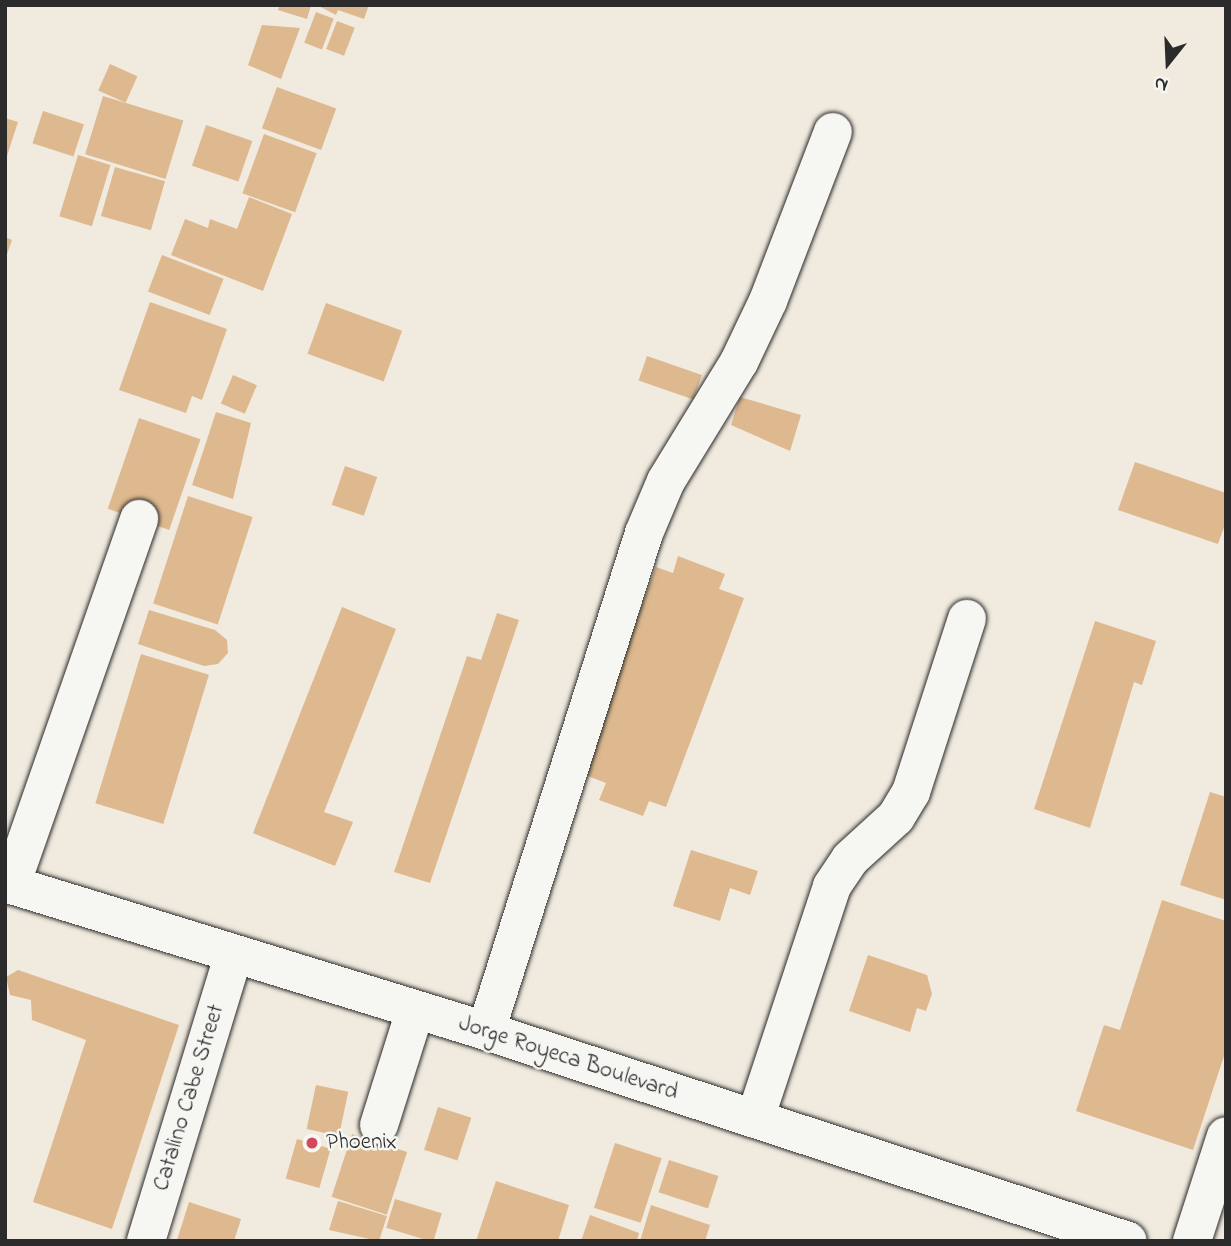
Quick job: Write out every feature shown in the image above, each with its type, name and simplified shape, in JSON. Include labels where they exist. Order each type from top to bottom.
[{"type":"street","points":[[486,1031],[644,533],[687,444],[751,338],[833,132]]},
{"type":"street","points":[[8,884],[138,519]]},
{"type":"street","points":[[755,1119],[832,886],[850,859],[896,817],[911,792],[967,620]]},
{"type":"street","name":"Jorge Royeca Boulevard","points":[[8,884],[486,1031],[1128,1241]]},
{"type":"street","name":"Catalino Cabe Street","points":[[146,1241],[234,954]]},
{"type":"street","points":[[379,1125],[415,1011]]},
{"type":"street","points":[[1192,1241],[1226,1136]]},
{"type":"building","points":[[280,5],[311,5],[307,19],[278,10]]},
{"type":"building","points":[[317,5],[369,5],[364,19],[338,10],[336,15]]},
{"type":"building","points":[[316,12],[334,19],[322,50],[304,43]]},
{"type":"building","points":[[337,21],[355,28],[344,56],[326,49]]},
{"type":"building","points":[[262,25],[300,28],[281,79],[248,65]]},
{"type":"building","points":[[110,64],[137,76],[126,103],[98,90]]},
{"type":"building","points":[[277,87],[336,109],[321,150],[262,128]]},
{"type":"building","points":[[103,96],[183,121],[165,179],[85,154]]},
{"type":"building","points":[[43,111],[84,124],[73,157],[32,143]]},
{"type":"building","points":[[5,118],[18,122],[6,159],[5,159]]},
{"type":"building","points":[[206,125],[252,141],[238,182],[192,166]]},
{"type":"building","points":[[264,134],[317,153],[295,212],[242,193]]},
{"type":"building","points":[[78,155],[111,165],[92,226],[59,216]]},
{"type":"building","points":[[115,167],[165,181],[151,230],[101,216]]},
{"type":"building","points":[[249,197],[292,214],[263,291],[171,255],[185,219],[208,228],[210,219],[237,229]]},
{"type":"building","points":[[5,237],[12,240],[6,257],[5,257]]},
{"type":"building","points":[[162,255],[224,279],[210,315],[148,291]]},
{"type":"building","points":[[150,302],[227,329],[202,400],[192,396],[186,413],[119,390]]},
{"type":"building","points":[[326,303],[402,331],[384,381],[308,354]]},
{"type":"building","points":[[647,356],[702,375],[693,399],[639,381]]},
{"type":"building","points":[[233,375],[257,385],[245,414],[221,404]]},
{"type":"building","points":[[740,397],[801,415],[790,451],[731,425]]},
{"type":"building","points":[[216,412],[251,423],[233,499],[192,485]]},
{"type":"building","points":[[139,418],[200,439],[169,530],[108,509]]},
{"type":"building","points":[[1135,462],[1226,493],[1226,522],[1218,544],[1118,510]]},
{"type":"building","points":[[345,466],[377,477],[364,516],[332,505]]},
{"type":"building","points":[[188,496],[253,517],[218,624],[153,603]]},
{"type":"building","points":[[678,556],[725,574],[719,589],[744,598],[666,807],[649,801],[643,816],[599,800],[606,783],[580,773],[656,567],[673,573]]},
{"type":"building","points":[[342,607],[396,629],[324,812],[353,822],[335,866],[253,833]]},
{"type":"building","points":[[149,610],[215,630],[227,640],[228,653],[218,664],[204,666],[138,644]]},
{"type":"building","points":[[497,613],[519,620],[430,883],[394,872],[467,656],[481,660]]},
{"type":"building","points":[[1095,621],[1156,641],[1142,685],[1134,682],[1090,828],[1034,809]]},
{"type":"building","points":[[141,654],[209,675],[163,824],[95,803]]},
{"type":"building","points":[[1210,792],[1226,797],[1226,900],[1180,885]]},
{"type":"building","points":[[691,850],[758,871],[750,895],[730,888],[720,921],[673,906]]},
{"type":"building","points":[[1162,900],[1226,921],[1226,1050],[1193,1150],[1076,1111],[1104,1025],[1120,1030]]},
{"type":"building","points":[[868,955],[927,975],[932,994],[926,1011],[917,1008],[910,1032],[849,1011]]},
{"type":"building","points":[[18,970],[179,1025],[112,1229],[33,1202],[86,1040],[32,1020],[31,1000],[10,995],[6,977]]},
{"type":"building","points":[[316,1085],[348,1092],[339,1136],[307,1129]]},
{"type":"building","points":[[438,1107],[471,1118],[457,1161],[424,1150]]},
{"type":"building","points":[[352,1134],[407,1152],[387,1215],[332,1197]]},
{"type":"building","points":[[297,1139],[331,1149],[319,1188],[286,1178]]},
{"type":"building","points":[[615,1143],[662,1158],[641,1223],[594,1208]]},
{"type":"building","points":[[669,1160],[718,1176],[708,1208],[658,1192]]},
{"type":"building","points":[[496,1181],[569,1205],[558,1241],[476,1241]]},
{"type":"building","points":[[395,1199],[442,1213],[433,1241],[386,1228]]},
{"type":"building","points":[[338,1201],[387,1216],[379,1241],[329,1230]]},
{"type":"building","points":[[189,1202],[241,1219],[234,1241],[177,1240]]},
{"type":"building","points":[[651,1205],[710,1225],[705,1241],[640,1241]]},
{"type":"building","points":[[590,1215],[639,1233],[637,1241],[581,1241]]},
{"type":"place","name":"Phoenix","points":[[312,1143]]}]
